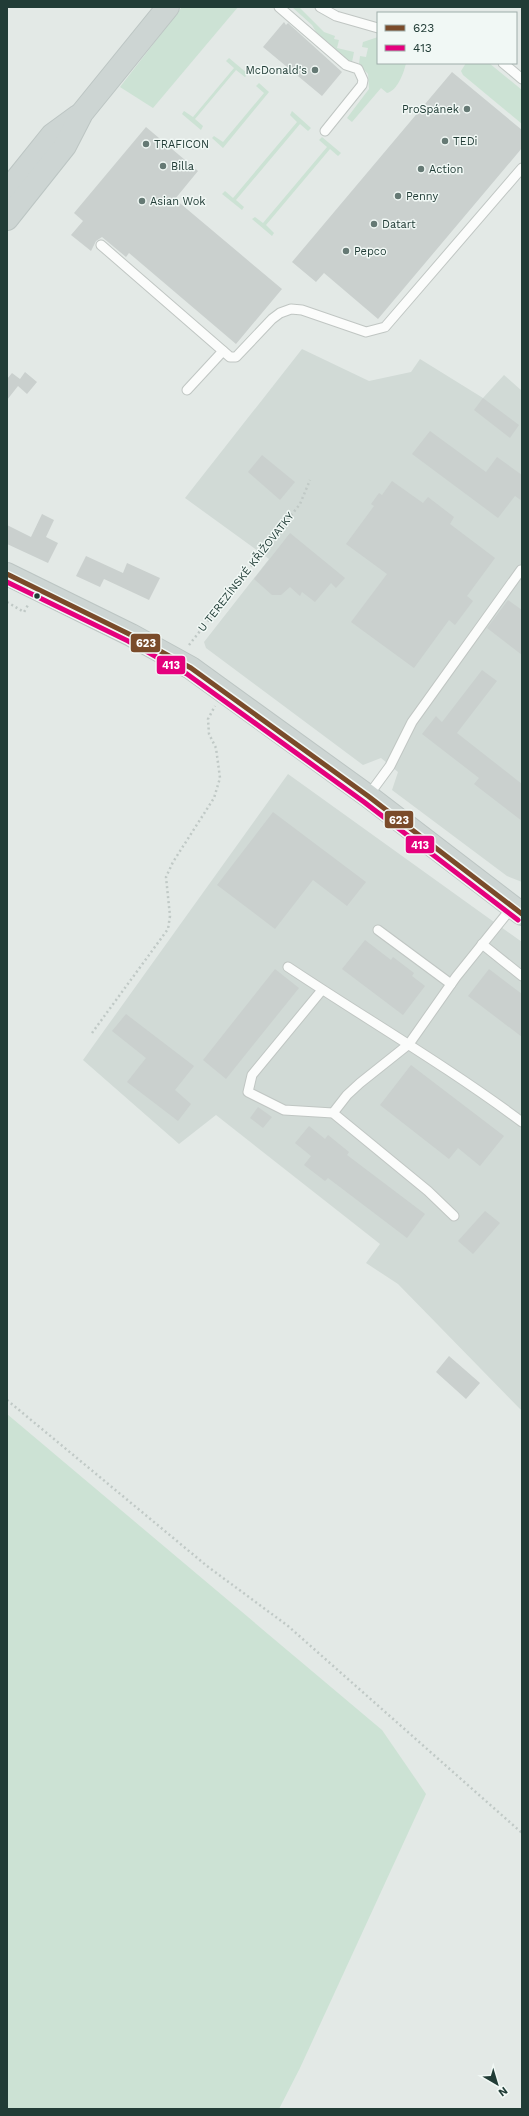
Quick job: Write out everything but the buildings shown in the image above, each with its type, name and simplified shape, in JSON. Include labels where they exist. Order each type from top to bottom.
[{"type":"main road","points":[[7,219],[65,146],[82,113],[168,7]]},
{"type":"main road","points":[[7,191],[52,135],[82,113]]},
{"type":"main road","points":[[7,574],[131,635],[177,660],[223,690],[518,908]]},
{"type":"lane","points":[[279,7],[346,65],[358,69],[361,75],[362,85],[325,131]]},
{"type":"lane","points":[[320,7],[336,16],[377,28]]},
{"type":"lane","points":[[504,64],[522,79]]},
{"type":"lane","points":[[101,245],[230,357],[236,357],[272,318],[291,309],[302,310],[366,332],[385,327],[522,168]]},
{"type":"lane","points":[[188,390],[223,351]]},
{"type":"lane","points":[[368,796],[390,766],[412,722],[521,570]]},
{"type":"lane","points":[[333,1113],[347,1095],[360,1083],[409,1044],[451,984],[482,944],[518,908]]},
{"type":"lane","points":[[378,930],[451,984]]},
{"type":"lane","points":[[482,944],[522,976]]},
{"type":"lane","points":[[288,967],[409,1044],[493,1100],[522,1122]]},
{"type":"lane","points":[[322,990],[252,1075],[248,1092],[284,1110],[333,1113],[428,1191],[454,1216]]},
{"type":"path","name":"U TEREZÍNSKÉ KŘIŽOVATKY","points":[[177,660],[300,504],[310,480]]},
{"type":"path","points":[[92,1033],[168,930],[170,916],[166,877],[173,862],[214,798],[220,778],[216,748],[209,734],[208,719],[223,690]]},
{"type":"path","points":[[7,1400],[207,1566],[288,1626],[522,1833]]},
{"type":"shaded area","points":[[302,349],[369,381],[411,372],[420,359],[483,398],[504,375],[522,391],[522,882],[507,876],[392,790],[398,772],[381,758],[363,765],[206,648],[204,642],[269,559],[185,498]]},
{"type":"shaded area","points":[[288,774],[522,942],[522,1411],[398,1284],[366,1263],[380,1244],[216,1115],[179,1144],[83,1060]]},
{"type":"green space","points":[[182,7],[238,7],[153,108],[120,87]]},
{"type":"green space","points":[[292,7],[299,7],[324,32],[335,36],[334,39],[339,40],[337,48],[354,52],[352,62],[347,61],[321,40],[312,25]]},
{"type":"green space","points":[[377,37],[377,64],[406,64],[400,81],[394,89],[387,93],[381,88],[352,122],[347,118],[369,89],[368,74],[359,64],[360,56],[366,57],[368,48],[362,47],[363,42]]},
{"type":"green space","points":[[229,58],[248,74],[245,77],[236,70],[195,119],[203,126],[201,130],[182,114],[184,111],[193,117],[234,68],[226,61]]},
{"type":"green space","points":[[465,64],[490,64],[522,90],[522,124],[463,75],[461,71]]},
{"type":"green space","points":[[259,83],[269,92],[223,148],[212,138],[214,136],[223,142],[264,93],[256,86]]},
{"type":"green space","points":[[292,111],[311,128],[308,131],[300,124],[236,200],[244,207],[242,210],[222,194],[225,191],[233,198],[297,122],[290,115]]},
{"type":"green space","points":[[322,137],[341,153],[338,156],[330,149],[266,225],[274,233],[272,236],[252,219],[255,217],[263,223],[327,147],[319,140]]},
{"type":"green space","points":[[7,1414],[382,1730],[426,1794],[300,2068],[279,2109],[7,2109]]},
{"type":"transit line","name":"623","points":[[7,574],[131,635],[191,668],[368,796],[522,914]]},
{"type":"transit line","name":"413","points":[[7,582],[128,641],[187,674],[364,802],[518,920]]},
{"type":"place","name":"McDonald's","points":[[315,70]]},
{"type":"place","name":"ProSpánek","points":[[467,109]]},
{"type":"place","name":"TEDi","points":[[445,141]]},
{"type":"place","name":"TRAFICON","points":[[146,144]]},
{"type":"place","name":"Billa","points":[[163,166]]},
{"type":"place","name":"Action","points":[[421,169]]},
{"type":"place","name":"Penny","points":[[398,196]]},
{"type":"place","name":"Asian Wok","points":[[142,201]]},
{"type":"place","name":"Datart","points":[[374,224]]},
{"type":"place","name":"Pepco","points":[[346,251]]}]
